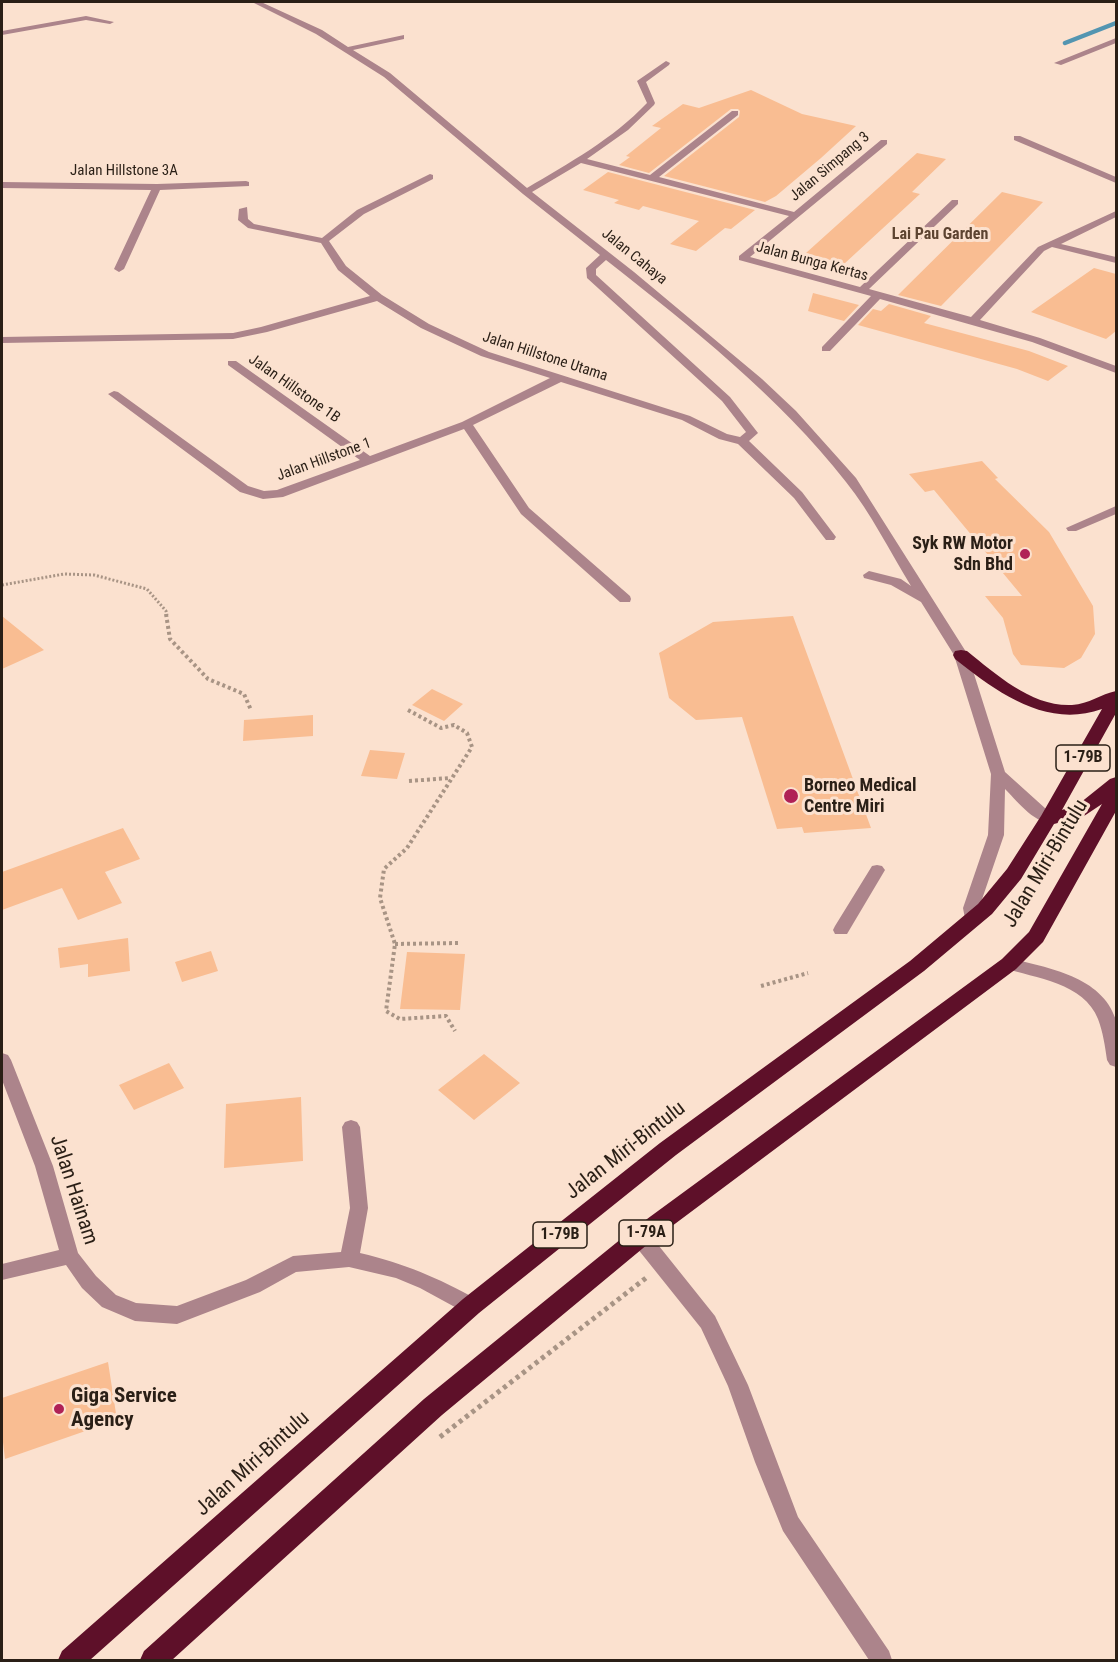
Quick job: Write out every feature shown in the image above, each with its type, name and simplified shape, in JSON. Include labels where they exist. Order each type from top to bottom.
[{"type":"highway","points":[[961,655],[1014,696],[1038,705],[1077,709],[1100,704],[1116,697]]},
{"type":"highway","name":"Jalan Miri-Bintulu","points":[[71,1660],[471,1306],[668,1149],[860,1009],[985,909],[1014,874],[1049,818],[1116,697]]},
{"type":"highway","points":[[1049,818],[1063,818],[1079,812],[1116,783]]},
{"type":"highway","name":"Jalan Miri-Bintulu","points":[[153,1660],[433,1407],[640,1237],[1009,964],[1036,937],[1116,796]]},
{"type":"street","name":"Jalan Cahaya","points":[[256,2],[319,32],[387,75],[526,192],[734,361],[792,413],[852,481],[961,655],[998,774]]},
{"type":"street","points":[[2,33],[86,18],[110,22]]},
{"type":"street","points":[[348,49],[401,37]]},
{"type":"street","points":[[1058,63],[1116,40]]},
{"type":"street","points":[[526,192],[580,160],[645,111],[651,103],[641,81],[666,63]]},
{"type":"street","points":[[651,178],[735,113]]},
{"type":"street","points":[[1017,138],[1116,180]]},
{"type":"street","name":"Jalan Simpang 3","points":[[796,215],[884,142]]},
{"type":"street","points":[[580,160],[796,215]]},
{"type":"street","points":[[244,209],[243,220],[251,226],[324,241],[333,231],[374,203],[430,177]]},
{"type":"street","name":"Jalan Hillstone 3A","points":[[2,185],[157,188],[246,184]]},
{"type":"street","points":[[119,269],[157,188]]},
{"type":"street","points":[[861,291],[955,201]]},
{"type":"street","points":[[973,321],[1041,249],[1116,214]]},
{"type":"street","name":"Jalan Bunga Kertas","points":[[796,215],[743,258],[973,321],[1036,340],[1116,370]]},
{"type":"street","name":"Jalan Hillstone Utama","points":[[324,241],[342,268],[378,297],[425,326],[485,354],[686,418],[723,437],[742,441],[798,495],[830,537]]},
{"type":"street","points":[[1050,244],[1116,260]]},
{"type":"street","points":[[606,255],[591,268],[591,276],[726,399],[752,433],[742,441]]},
{"type":"street","points":[[826,349],[878,295]]},
{"type":"street","points":[[2,340],[233,336],[263,330],[378,297]]},
{"type":"street","name":"Jalan Hillstone 1B","points":[[232,363],[368,460]]},
{"type":"street","name":"Jalan Hillstone 1","points":[[114,394],[244,489],[262,495],[279,494],[466,424],[560,378]]},
{"type":"street","points":[[466,424],[525,511],[625,599]]},
{"type":"street","points":[[1072,528],[1116,510]]},
{"type":"street","points":[[869,575],[896,582],[929,603]]},
{"type":"street","points":[[998,774],[1031,806],[1049,818]]},
{"type":"street","points":[[972,920],[971,908],[996,835],[998,774]]},
{"type":"street","points":[[842,930],[877,870]]},
{"type":"street","points":[[1009,964],[1062,978],[1099,1004],[1105,1015],[1116,1060]]},
{"type":"street","name":"Jalan Hainam","points":[[2,1060],[44,1166],[70,1256],[89,1282],[109,1301],[135,1312],[177,1315],[253,1286],[293,1264],[350,1259],[398,1270],[427,1282],[471,1306]]},
{"type":"street","points":[[350,1259],[359,1208],[351,1127]]},
{"type":"street","points":[[640,1237],[708,1322],[738,1384],[765,1462],[790,1524],[881,1659]]},
{"type":"street","points":[[2,1272],[70,1256]]},
{"type":"path","points":[[2,585],[64,574],[94,576],[147,589],[166,611],[170,639],[208,679],[244,694],[251,710]]},
{"type":"path","points":[[408,711],[441,728],[454,725],[467,733],[472,747],[407,848],[384,869],[380,898],[395,944],[387,1011],[400,1018],[446,1016],[455,1031]]},
{"type":"path","points":[[409,781],[451,778]]},
{"type":"path","points":[[395,944],[459,943]]},
{"type":"path","points":[[761,986],[808,973]]},
{"type":"path","points":[[430,1445],[663,1265]]},
{"type":"building","points":[[751,90],[802,114],[856,126],[776,196],[765,202],[664,176],[739,117],[738,109],[731,109],[649,173],[619,165],[630,157],[626,156],[661,128],[652,126],[683,104],[699,108]]},
{"type":"building","points":[[917,153],[946,159],[912,192],[920,194],[844,264],[806,253]]},
{"type":"building","points":[[608,172],[755,210],[731,229],[725,228],[696,251],[670,244],[699,221],[643,206],[639,210],[614,203],[619,200],[583,190]]},
{"type":"building","points":[[1002,192],[1043,202],[941,306],[898,295]]},
{"type":"building","points":[[1094,268],[1116,274],[1116,331],[1106,339],[1031,312]]},
{"type":"building","points":[[813,293],[859,305],[844,321],[808,311]]},
{"type":"building","points":[[889,304],[931,316],[924,323],[1029,351],[1068,366],[1048,381],[1017,369],[858,325],[873,309],[881,311]]},
{"type":"building","points":[[982,461],[998,478],[995,479],[1049,532],[1093,606],[1095,634],[1081,658],[1064,668],[1021,665],[1013,654],[1003,618],[985,596],[1022,596],[934,490],[925,492],[909,474]]},
{"type":"building","points":[[2,616],[44,650],[2,669]]},
{"type":"building","points":[[793,616],[871,828],[804,833],[802,827],[777,829],[742,717],[696,720],[669,698],[659,653],[713,622]]},
{"type":"building","points":[[432,689],[463,704],[444,721],[412,705]]},
{"type":"building","points":[[313,715],[313,736],[243,741],[244,720]]},
{"type":"building","points":[[370,750],[405,753],[397,779],[361,776]]},
{"type":"building","points":[[123,828],[140,859],[105,872],[122,903],[78,920],[62,888],[2,910],[2,872]]},
{"type":"building","points":[[128,938],[130,971],[88,977],[88,964],[60,968],[58,948]]},
{"type":"building","points":[[211,951],[218,971],[182,982],[175,962]]},
{"type":"building","points":[[407,952],[465,954],[460,1010],[400,1009]]},
{"type":"building","points":[[484,1054],[520,1083],[474,1120],[438,1090]]},
{"type":"building","points":[[169,1063],[184,1088],[134,1110],[119,1085]]},
{"type":"building","points":[[301,1097],[303,1161],[224,1168],[226,1104]]},
{"type":"building","name":"Giga Service Agency","points":[[108,1362],[117,1420],[5,1459],[2,1398]]},
{"type":"waterway","points":[[1065,43],[1116,23]]},
{"type":"place","name":"Syk RW Motor Sdn Bhd","points":[[1025,554]]},
{"type":"place","name":"Borneo Medical Centre Miri","points":[[791,796]]},
{"type":"place","name":"Giga Service Agency","points":[[59,1409]]},
{"type":"district","name":"Lai Pau Garden","points":[[940,235]]}]
